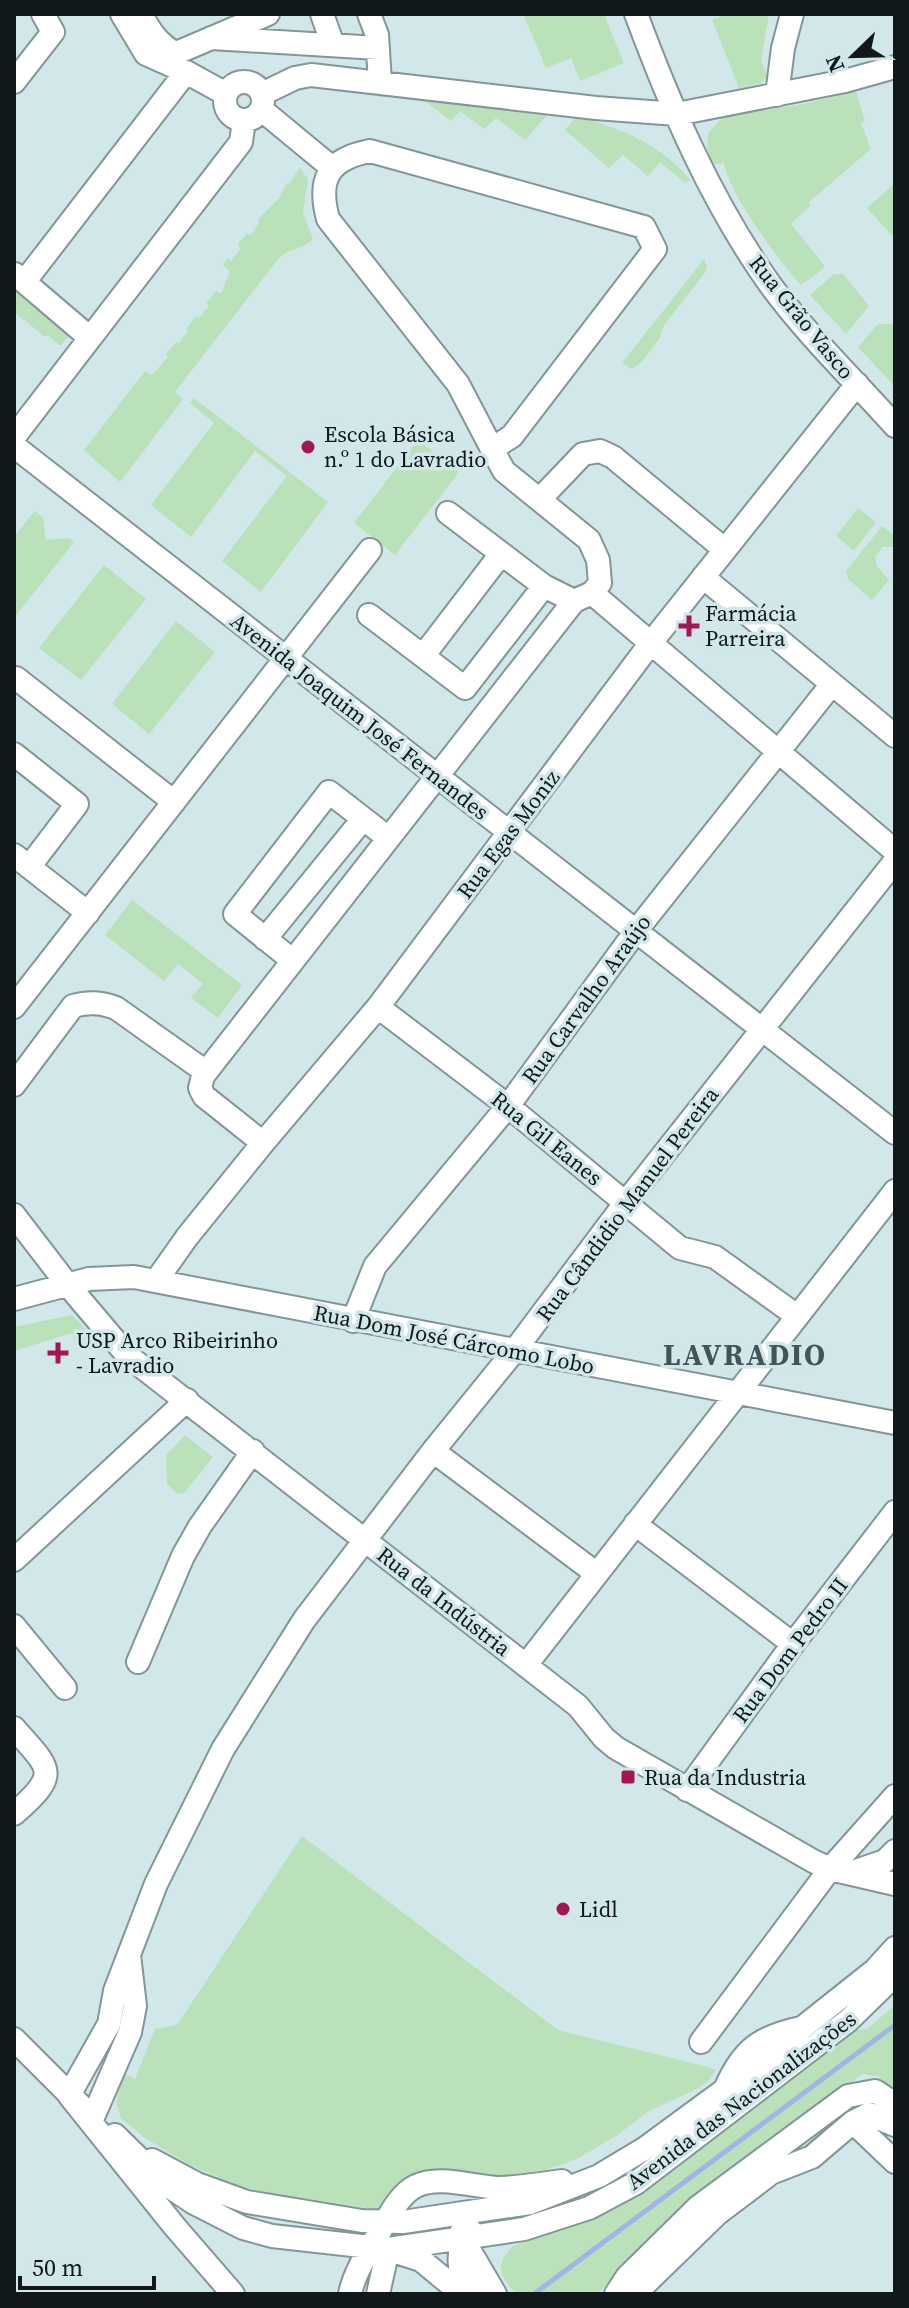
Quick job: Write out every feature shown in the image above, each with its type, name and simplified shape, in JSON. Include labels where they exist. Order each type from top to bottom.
[{"type":"street","points":[[122,14],[146,54],[176,63],[226,94]]},
{"type":"street","points":[[141,14],[150,32],[176,63]]},
{"type":"street","points":[[90,338],[19,277],[176,63],[211,38],[268,14]]},
{"type":"street","points":[[279,14],[288,43]]},
{"type":"street","points":[[322,14],[333,45]]},
{"type":"street","points":[[369,14],[377,35],[380,82]]},
{"type":"street","name":"Rua Grão Vasco","points":[[636,14],[701,170],[740,241],[771,285],[895,426]]},
{"type":"street","points":[[777,95],[783,48],[792,14]]},
{"type":"street","points":[[14,82],[48,23]]},
{"type":"street","points":[[211,38],[378,48]]},
{"type":"street","points":[[14,437],[241,142],[256,108],[251,83],[236,83],[224,101],[230,115],[256,108],[295,78],[311,75],[596,108],[677,114],[845,81],[895,67]]},
{"type":"street","points":[[256,108],[331,167]]},
{"type":"street","points":[[263,1143],[204,1096],[199,1083],[387,837],[583,597],[600,583],[598,560],[589,540],[504,471],[492,449],[458,384],[328,219],[323,199],[331,167],[347,155],[370,151],[644,227],[655,249],[512,436],[492,449]]},
{"type":"street","name":"Rua Egas Moniz","points":[[156,1281],[187,1237],[263,1143],[378,1007],[650,644],[857,384]]},
{"type":"street","name":"Avenida Joaquim José Fernandes","points":[[14,446],[895,1133]]},
{"type":"street","points":[[540,499],[583,454],[600,451],[613,457],[724,549]]},
{"type":"street","points":[[448,513],[544,586],[583,597],[650,644],[895,851]]},
{"type":"street","points":[[14,1007],[370,550]]},
{"type":"street","points":[[423,656],[501,554]]},
{"type":"street","points":[[703,577],[895,736]]},
{"type":"street","points":[[369,615],[465,688],[544,586]]},
{"type":"street","points":[[16,678],[174,802]]},
{"type":"street","name":"Rua Carvalho Araújo","points":[[353,1321],[375,1266],[508,1106],[636,931],[832,684]]},
{"type":"street","points":[[14,754],[77,804],[22,861],[88,913]]},
{"type":"street","points":[[292,960],[235,914],[329,792],[387,837]]},
{"type":"street","points":[[265,939],[363,819]]},
{"type":"street","name":"Rua Cândidio Manuel Pereira","points":[[69,2095],[120,2028],[115,1991],[156,1884],[223,1749],[304,1620],[626,1202],[895,861]]},
{"type":"street","points":[[14,1085],[73,1006],[87,1002],[104,1003],[116,1008],[206,1072]]},
{"type":"street","name":"Rua Gil Eanes","points":[[378,1007],[508,1106],[680,1248],[715,1257],[797,1316]]},
{"type":"street","points":[[526,1665],[895,1191]]},
{"type":"street","name":"Rua da Indústria","points":[[14,1215],[128,1356],[578,1706],[616,1748],[813,1861],[895,1884]]},
{"type":"street","name":"Rua Dom José Cárcomo Lobo","points":[[14,1299],[67,1284],[113,1277],[156,1281],[895,1423]]},
{"type":"street","points":[[14,1560],[187,1400]]},
{"type":"street","points":[[138,1662],[183,1556],[200,1526],[253,1451]]},
{"type":"street","points":[[433,1451],[597,1574]]},
{"type":"street","name":"Rua Dom Pedro II","points":[[687,1790],[793,1644],[895,1512]]},
{"type":"street","points":[[635,1524],[793,1644]]},
{"type":"street","points":[[14,1626],[65,1688]]},
{"type":"street","points":[[14,1728],[41,1759],[45,1769],[42,1788],[14,1814]]},
{"type":"street","points":[[701,2042],[841,1871],[895,1796]]},
{"type":"street","points":[[841,1871],[885,1861],[895,1851]]},
{"type":"street","name":"Avenida das Nacionalizações","points":[[130,2148],[197,2184],[247,2202],[385,2223],[530,2203],[599,2176],[644,2149],[776,2052],[875,1970],[895,1948]]},
{"type":"street","name":"Avenida das Nacionalizações","points":[[14,2039],[164,2183],[194,2203],[243,2228],[285,2238],[379,2249],[524,2229],[589,2208],[636,2183],[849,2020],[895,1975]]},
{"type":"street","points":[[93,2117],[120,2028]]},
{"type":"street","points":[[616,2294],[627,2277],[698,2207],[848,2096],[875,2091],[895,2104]]},
{"type":"street","points":[[69,2095],[233,2294]]},
{"type":"street","points":[[655,2294],[702,2244],[853,2122],[869,2114],[895,2125]]},
{"type":"street","points":[[853,2122],[895,2162]]},
{"type":"street","points":[[616,2294],[644,2285],[717,2214],[771,2173],[812,2157]]},
{"type":"street","points":[[378,2294],[379,2249],[385,2223],[404,2195],[425,2182],[499,2188],[599,2176]]},
{"type":"street","points":[[463,2239],[485,2222],[530,2203]]},
{"type":"street","points":[[427,2219],[455,2230],[463,2239],[485,2291]]},
{"type":"street","points":[[485,2291],[492,2252],[500,2240],[524,2229]]},
{"type":"street","points":[[350,2294],[379,2249]]},
{"type":"street","points":[[379,2249],[421,2260],[462,2294]]},
{"type":"green space","points":[[523,14],[604,14],[624,63],[580,81],[571,58],[546,68]]},
{"type":"green space","points":[[727,14],[769,14],[761,61],[767,76],[762,83],[739,88],[712,20]]},
{"type":"green space","points":[[856,91],[865,122],[861,123],[871,149],[809,202],[810,206],[791,224],[824,265],[801,285],[745,209],[724,163],[713,165],[707,148],[708,133],[723,117],[804,104]]},
{"type":"green space","points":[[425,101],[547,115],[525,140],[496,118],[484,129],[460,111],[451,121]]},
{"type":"green space","points":[[576,117],[623,131],[653,147],[690,180],[685,183],[660,162],[648,176],[623,155],[609,168],[565,130]]},
{"type":"green space","points":[[300,167],[308,180],[303,212],[313,239],[279,258],[175,392],[183,399],[120,482],[84,450],[145,371],[152,375],[168,357],[166,354],[188,331],[186,329],[196,316],[199,318],[209,306],[206,303],[216,291],[221,293],[230,272],[223,265],[228,258],[231,261],[240,249],[238,244],[247,233],[251,235],[259,223],[258,219],[279,198]]},
{"type":"green space","points":[[895,183],[895,239],[867,208]]},
{"type":"green space","points":[[704,259],[707,267],[704,274],[664,325],[660,338],[641,363],[632,369],[622,363]]},
{"type":"green space","points":[[834,274],[843,274],[869,306],[846,334],[810,295]]},
{"type":"green space","points":[[14,290],[66,331],[68,336],[61,346],[14,312]]},
{"type":"green space","points":[[878,324],[895,324],[895,387],[858,347]]},
{"type":"green space","points":[[194,398],[328,502],[261,592],[222,561],[287,476],[255,451],[191,537],[151,505],[214,423],[190,403]]},
{"type":"green space","points":[[418,440],[459,472],[395,555],[354,523]]},
{"type":"green space","points":[[858,508],[876,522],[854,551],[836,536]]},
{"type":"green space","points":[[35,511],[43,518],[46,540],[69,538],[74,542],[14,618],[14,536]]},
{"type":"green space","points":[[882,526],[895,536],[895,547],[883,547],[875,557],[877,566],[889,580],[872,600],[848,579],[846,571]]},
{"type":"green space","points":[[104,565],[146,599],[81,680],[39,648]]},
{"type":"green space","points":[[176,621],[215,652],[149,734],[112,704]]},
{"type":"green space","points":[[132,900],[242,985],[218,1018],[191,998],[203,984],[178,964],[164,981],[105,935]]},
{"type":"green space","points":[[72,1315],[91,1335],[76,1344],[72,1333],[14,1351],[14,1327]]},
{"type":"green space","points":[[185,1435],[213,1457],[184,1493],[177,1494],[167,1483],[166,1455]]},
{"type":"green space","points":[[302,1836],[558,2030],[716,2070],[699,2088],[649,2111],[616,2136],[577,2159],[546,2170],[504,2176],[426,2170],[410,2176],[394,2189],[381,2210],[264,2192],[236,2185],[188,2164],[145,2138],[121,2118],[116,2103],[123,2072],[135,2079],[155,2029],[177,2025]]},
{"type":"green space","points":[[895,2005],[895,2092],[878,2076],[862,2074],[622,2268],[598,2294],[517,2294],[506,2282],[501,2265],[513,2246],[597,2217],[845,2031],[867,2029]]},
{"type":"waterway","points":[[534,2294],[895,2025]]},
{"type":"place","name":"Escola Básica n.º 1 do Lavradio","points":[[308,447]]},
{"type":"place","name":"Farmácia Parreira","points":[[689,626]]},
{"type":"place","name":"USP Arco Ribeirinho - Lavradio","points":[[58,1353]]},
{"type":"place","name":"Rua da Industria","points":[[628,1777]]},
{"type":"place","name":"Lidl","points":[[563,1909]]},
{"type":"district","name":"LAVRADIO","points":[[745,1355]]}]
